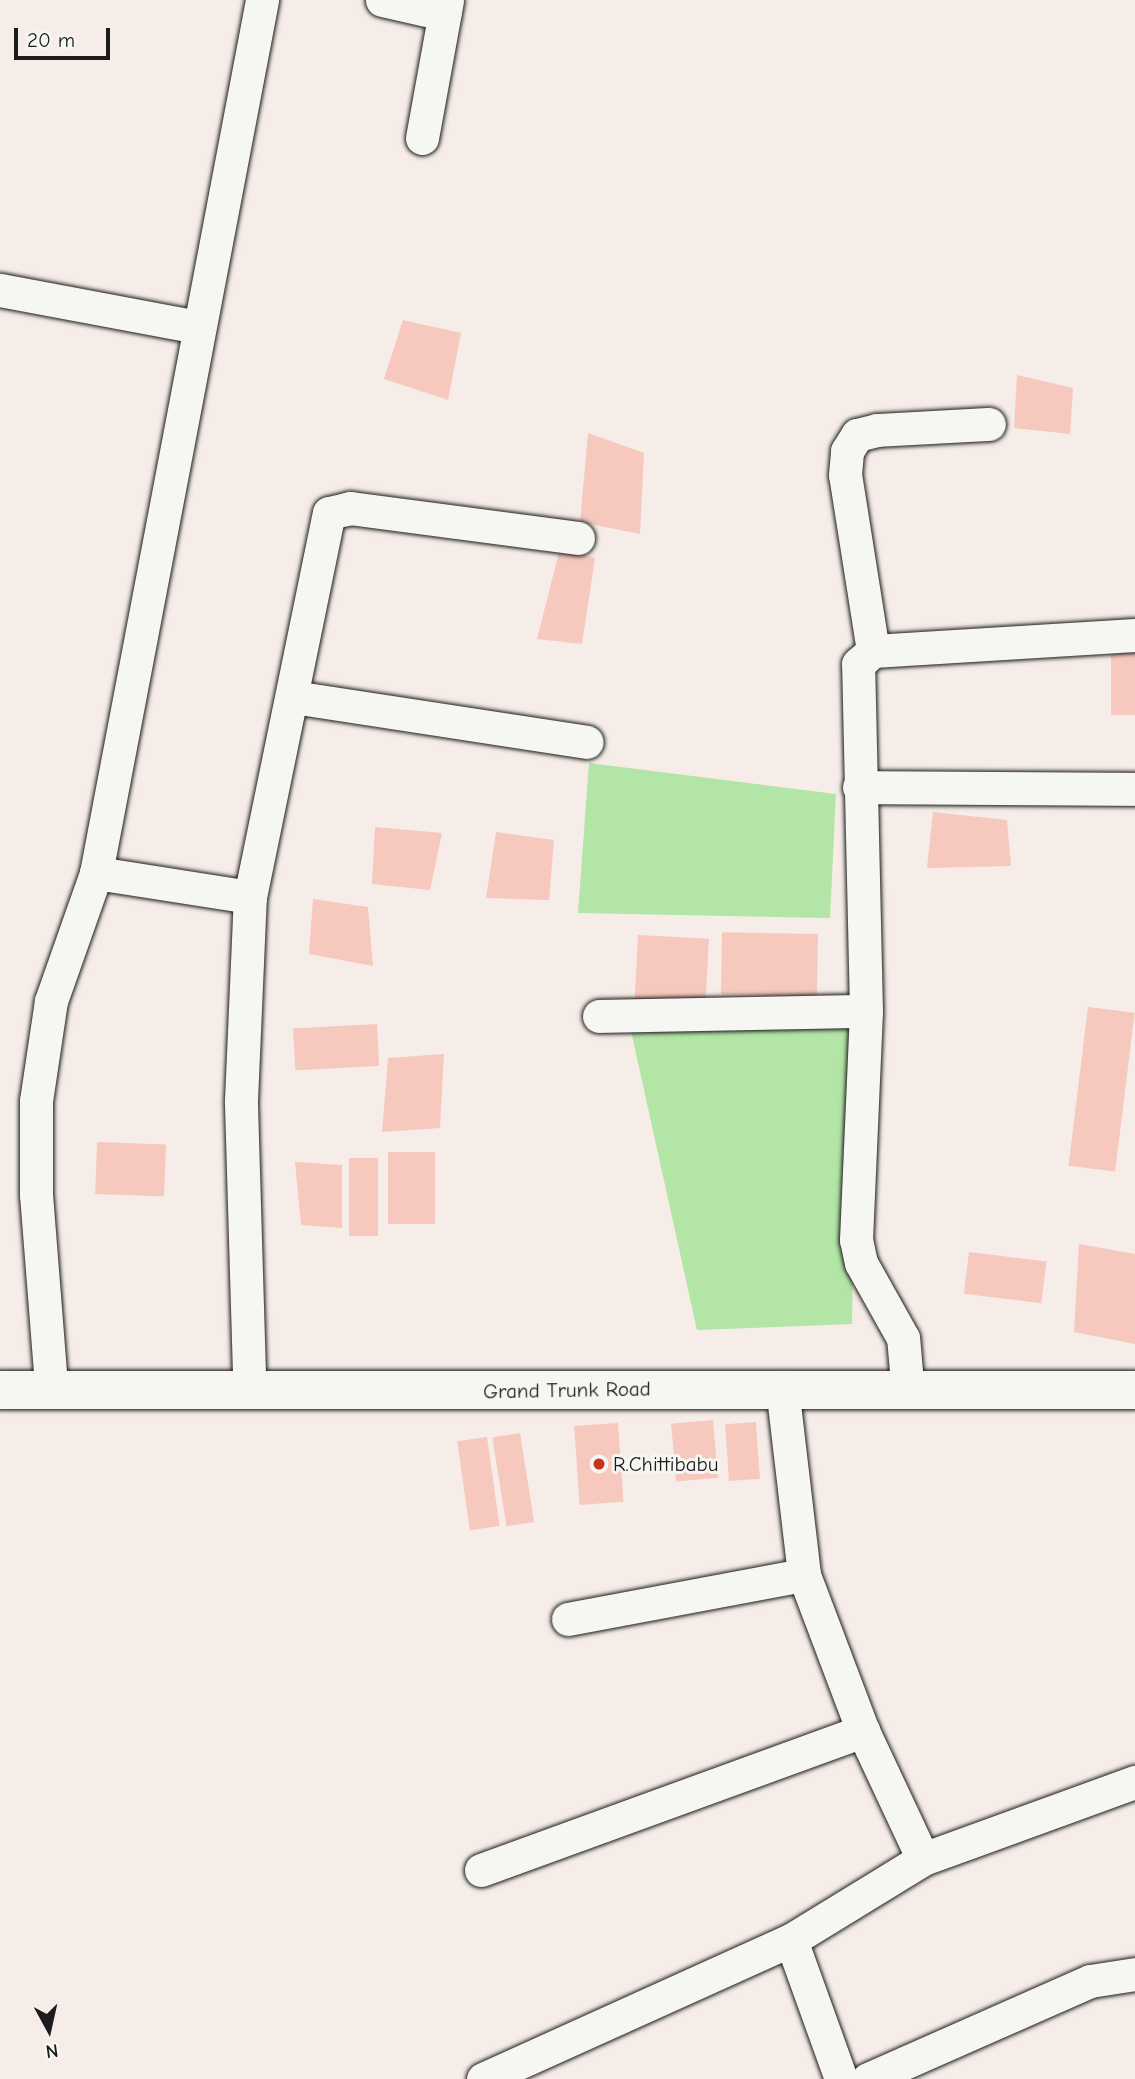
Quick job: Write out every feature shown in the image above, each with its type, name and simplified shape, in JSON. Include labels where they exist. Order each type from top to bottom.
[{"type":"main road","name":"Grand Trunk Road","points":[[0,1371],[249,1374],[1135,1371]]},
{"type":"main road","name":"Grand Trunk Road","points":[[0,1390],[260,1395],[782,1387],[1135,1390]]},
{"type":"street","points":[[50,1372],[36,1195],[36,1101],[51,1001],[96,873],[262,0]]},
{"type":"street","points":[[382,0],[446,7],[422,138]]},
{"type":"street","points":[[0,290],[198,327]]},
{"type":"street","points":[[873,651],[845,475],[847,451],[857,435],[877,430],[989,424]]},
{"type":"street","points":[[249,1374],[241,1100],[250,897],[293,697],[325,526],[336,509],[578,538]]},
{"type":"street","points":[[906,1371],[903,1338],[861,1262],[856,1240],[866,1011],[856,682],[858,664],[873,651],[1135,635]]},
{"type":"street","points":[[293,697],[587,742]]},
{"type":"street","points":[[859,787],[1135,789]]},
{"type":"street","points":[[96,873],[250,897]]},
{"type":"street","points":[[599,1016],[866,1011]]},
{"type":"street","points":[[782,1387],[804,1575],[863,1731],[923,1859]]},
{"type":"street","points":[[568,1619],[804,1575]]},
{"type":"street","points":[[481,1870],[863,1731]]},
{"type":"street","points":[[483,2079],[791,1940],[923,1859],[1135,1782]]},
{"type":"street","points":[[791,1940],[841,2079]]},
{"type":"street","points":[[868,2079],[1090,1981],[1135,1974]]},
{"type":"green space","points":[[589,763],[836,794],[830,918],[578,913]]},
{"type":"green space","points":[[856,1024],[852,1324],[697,1330],[631,1031]]},
{"type":"building","points":[[403,320],[461,333],[448,400],[384,379]]},
{"type":"building","points":[[1017,375],[1073,388],[1070,434],[1014,428]]},
{"type":"building","points":[[588,433],[644,453],[640,534],[580,522]]},
{"type":"building","points":[[560,548],[595,558],[582,644],[537,639]]},
{"type":"building","points":[[1111,653],[1135,653],[1135,715],[1111,715]]},
{"type":"building","points":[[933,812],[1007,820],[1011,866],[927,868]]},
{"type":"building","points":[[375,827],[442,833],[430,890],[372,884]]},
{"type":"building","points":[[496,832],[554,840],[549,900],[486,898]]},
{"type":"building","points":[[313,899],[368,907],[373,966],[309,954]]},
{"type":"building","points":[[722,932],[818,934],[817,996],[721,994]]},
{"type":"building","points":[[638,935],[709,939],[705,1006],[634,1002]]},
{"type":"building","points":[[1088,1007],[1135,1013],[1115,1172],[1069,1166]]},
{"type":"building","points":[[377,1024],[379,1066],[295,1070],[293,1028]]},
{"type":"building","points":[[444,1054],[440,1128],[382,1132],[388,1058]]},
{"type":"building","points":[[97,1142],[166,1144],[164,1196],[95,1194]]},
{"type":"building","points":[[388,1152],[435,1152],[435,1224],[388,1224]]},
{"type":"building","points":[[349,1158],[378,1158],[378,1236],[349,1236]]},
{"type":"building","points":[[295,1162],[342,1165],[342,1228],[301,1225]]},
{"type":"building","points":[[1079,1244],[1135,1254],[1135,1344],[1074,1332]]},
{"type":"building","points":[[969,1252],[1046,1262],[1041,1303],[964,1294]]},
{"type":"building","points":[[713,1420],[718,1478],[676,1481],[671,1424]]},
{"type":"building","points":[[756,1422],[760,1479],[729,1481],[725,1424]]},
{"type":"building","name":"R.Chittibabu","points":[[618,1423],[624,1502],[580,1505],[574,1426]]},
{"type":"building","points":[[520,1433],[534,1522],[506,1526],[492,1437]]},
{"type":"building","points":[[487,1437],[500,1526],[470,1530],[457,1441]]},
{"type":"place","name":"R.Chittibabu","points":[[599,1464]]}]
